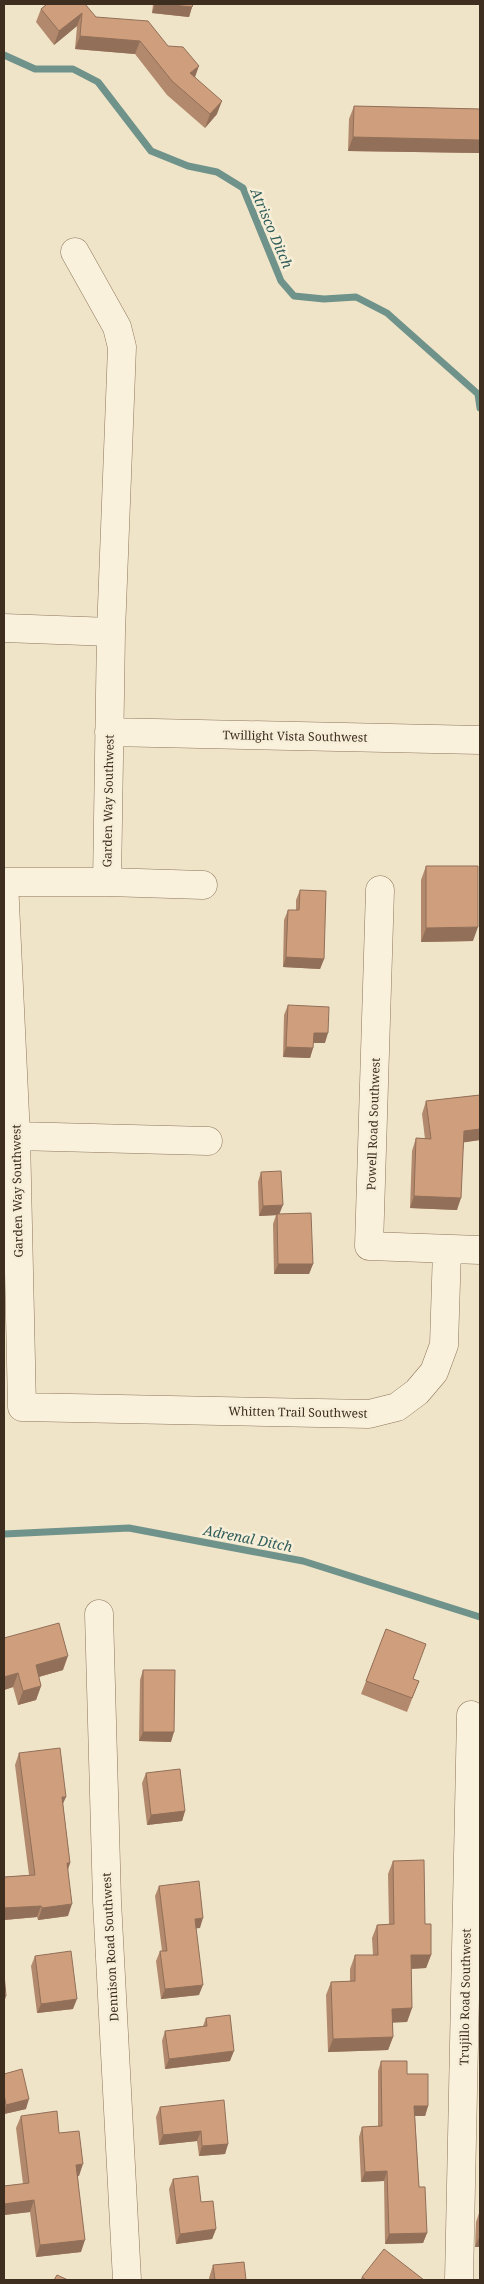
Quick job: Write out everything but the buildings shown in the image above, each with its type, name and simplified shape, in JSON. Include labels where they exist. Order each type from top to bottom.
[{"type":"street","name":"Garden Way Southwest","points":[[22,1407],[16,1136],[4,882],[107,882],[111,632],[122,347],[117,327],[75,252]]},
{"type":"street","points":[[4,628],[111,632]]},
{"type":"street","name":"Twillight Vista Southwest","points":[[109,732],[480,740]]},
{"type":"street","points":[[107,882],[203,885]]},
{"type":"street","name":"Powell Road Southwest","points":[[380,890],[369,1246],[480,1250]]},
{"type":"street","points":[[16,1136],[208,1141]]},
{"type":"street","name":"Whitten Trail Southwest","points":[[22,1407],[369,1414],[397,1406],[417,1392],[434,1372],[444,1345],[447,1250]]},
{"type":"street","name":"Dennison Road Southwest","points":[[99,1614],[107,1901],[127,2280]]},
{"type":"street","name":"Trujillo Road Southwest","points":[[459,2280],[471,1715]]},
{"type":"waterway","name":"Atrisco Ditch","points":[[4,55],[35,69],[73,69],[98,82],[151,151],[188,166],[217,172],[243,188],[281,281],[294,296],[324,299],[356,297],[387,313],[478,394],[480,408]]},
{"type":"waterway","name":"Adrenal Ditch","points":[[4,1534],[129,1528],[303,1561],[480,1617]]}]
